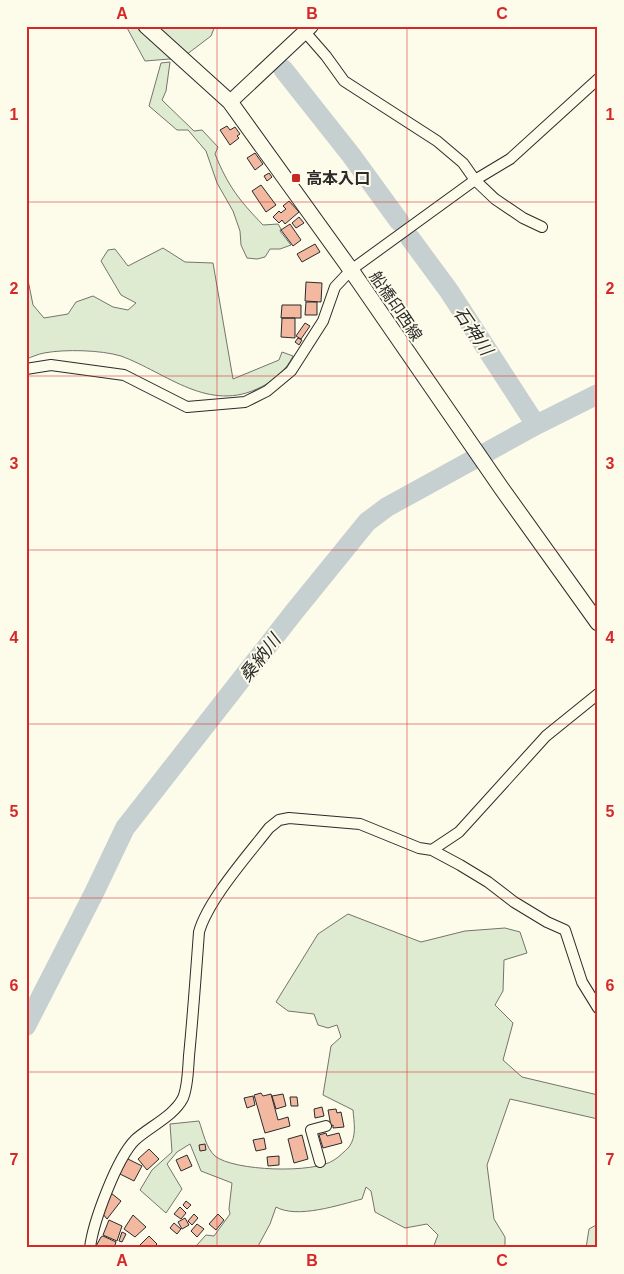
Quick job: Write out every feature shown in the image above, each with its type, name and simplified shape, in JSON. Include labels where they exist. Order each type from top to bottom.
[{"type":"main road","name":"船橋印西線","points":[[146,26],[230,102],[351,270],[464,436],[598,623]]},
{"type":"street","points":[[230,102],[308,29],[344,81],[437,141],[463,163],[475,180],[495,199],[523,218],[542,227]]},
{"type":"street","points":[[26,369],[51,365],[124,375],[187,407],[245,402],[267,391],[291,371],[322,321],[334,286],[351,270],[475,180],[510,159],[596,82]]},
{"type":"street","points":[[432,850],[459,832],[546,736],[598,694]]},
{"type":"street","points":[[90,1248],[92,1234],[99,1213],[122,1157],[134,1142],[174,1109],[183,1097],[189,1057],[200,932],[203,918],[269,828],[279,820],[289,818],[360,824],[419,848],[432,850],[460,865],[488,882],[514,902],[547,922],[565,930],[582,982],[598,1008]]},
{"type":"street","points":[[320,1162],[311,1130],[326,1126]]},
{"type":"green space","points":[[126,26],[215,26],[211,36],[182,58],[145,61]]},
{"type":"green space","points":[[170,62],[166,91],[162,100],[194,131],[202,130],[218,147],[215,154],[230,184],[241,200],[263,225],[278,224],[281,229],[280,231],[291,245],[280,249],[270,249],[265,257],[257,259],[247,258],[241,245],[240,231],[233,211],[217,183],[206,151],[188,130],[177,130],[149,106],[161,63]]},
{"type":"green space","points":[[163,248],[185,262],[213,263],[233,379],[279,360],[282,352],[293,356],[280,374],[261,387],[242,394],[224,396],[206,394],[189,388],[138,363],[113,354],[93,351],[62,351],[42,353],[26,359],[26,280],[28,280],[33,305],[44,318],[68,314],[76,302],[93,296],[113,307],[128,310],[136,303],[121,295],[101,261],[108,250],[115,249],[128,266]]},
{"type":"green space","points":[[348,914],[421,942],[465,931],[505,928],[520,932],[527,953],[504,960],[503,991],[495,1005],[513,1023],[503,1060],[522,1077],[598,1095],[598,1119],[510,1099],[487,1165],[494,1219],[505,1237],[505,1248],[433,1248],[438,1235],[427,1224],[405,1228],[375,1212],[371,1191],[366,1187],[362,1199],[318,1210],[295,1212],[276,1207],[270,1224],[257,1248],[198,1248],[196,1246],[206,1235],[214,1236],[230,1214],[232,1183],[201,1171],[190,1144],[177,1152],[167,1164],[182,1189],[166,1213],[140,1190],[152,1170],[172,1152],[170,1124],[199,1121],[207,1144],[215,1156],[224,1161],[255,1168],[292,1169],[324,1164],[336,1159],[349,1147],[354,1134],[353,1110],[323,1095],[331,1046],[341,1037],[337,1025],[328,1028],[318,1025],[314,1014],[288,1011],[276,1002],[318,934]]},
{"type":"green space","points":[[598,1224],[598,1248],[586,1248],[589,1229]]},
{"type":"building","points":[[227,126],[230,130],[235,127],[240,134],[237,136],[239,138],[230,145],[220,130]]},
{"type":"building","points":[[255,153],[263,164],[255,170],[247,158]]},
{"type":"building","points":[[269,173],[272,177],[267,181],[264,176]]},
{"type":"building","points":[[261,185],[276,205],[266,212],[252,191]]},
{"type":"building","points":[[289,201],[299,212],[285,224],[282,220],[279,223],[273,217],[279,211],[281,213],[286,209],[283,206]]},
{"type":"building","points":[[299,217],[304,223],[296,228],[292,223]]},
{"type":"building","points":[[290,224],[301,240],[293,246],[281,230]]},
{"type":"building","points":[[315,244],[320,252],[302,262],[297,254]]},
{"type":"building","points":[[306,282],[322,283],[321,302],[305,301]]},
{"type":"building","points":[[306,302],[317,302],[317,315],[305,315]]},
{"type":"building","points":[[282,305],[301,305],[301,318],[281,318]]},
{"type":"building","points":[[282,318],[295,318],[295,338],[281,337]]},
{"type":"building","points":[[305,323],[310,326],[301,339],[296,336]]},
{"type":"building","points":[[298,338],[302,340],[299,345],[295,342]]},
{"type":"building","points":[[261,1093],[263,1096],[271,1094],[278,1120],[288,1117],[290,1126],[265,1133],[254,1095]]},
{"type":"building","points":[[283,1094],[286,1106],[276,1109],[272,1096]]},
{"type":"building","points":[[253,1096],[255,1105],[247,1108],[244,1098]]},
{"type":"building","points":[[290,1097],[297,1097],[298,1106],[291,1106]]},
{"type":"building","points":[[322,1107],[324,1116],[315,1118],[314,1109]]},
{"type":"building","points":[[336,1109],[337,1113],[341,1112],[344,1127],[333,1128],[333,1125],[331,1126],[328,1110]]},
{"type":"building","points":[[326,1133],[327,1136],[339,1133],[342,1143],[323,1148],[319,1135]]},
{"type":"building","points":[[302,1135],[308,1159],[294,1163],[288,1139]]},
{"type":"building","points":[[264,1138],[266,1149],[256,1151],[253,1140]]},
{"type":"building","points":[[205,1144],[206,1150],[200,1151],[199,1145]]},
{"type":"building","points":[[149,1149],[159,1159],[147,1170],[138,1159]]},
{"type":"building","points":[[187,1155],[192,1166],[181,1171],[176,1160]]},
{"type":"building","points":[[279,1156],[279,1165],[268,1166],[267,1157]]},
{"type":"building","points":[[126,1158],[142,1166],[134,1181],[118,1173]]},
{"type":"building","points":[[111,1193],[121,1201],[107,1219],[102,1213]]},
{"type":"building","points":[[186,1201],[191,1205],[187,1209],[183,1205]]},
{"type":"building","points":[[180,1207],[186,1213],[181,1219],[174,1214]]},
{"type":"building","points":[[194,1214],[198,1218],[192,1225],[188,1221]]},
{"type":"building","points":[[218,1214],[224,1220],[216,1230],[209,1224]]},
{"type":"building","points":[[133,1215],[146,1227],[135,1237],[124,1229]]},
{"type":"building","points":[[185,1218],[189,1225],[182,1229],[178,1222]]},
{"type":"building","points":[[109,1220],[122,1226],[117,1241],[103,1235]]},
{"type":"building","points":[[174,1223],[181,1229],[177,1234],[170,1228]]},
{"type":"building","points":[[197,1224],[204,1229],[197,1237],[191,1231]]},
{"type":"building","points":[[122,1232],[126,1234],[122,1242],[119,1241]]},
{"type":"building","points":[[103,1236],[116,1242],[114,1248],[95,1248]]},
{"type":"building","points":[[149,1236],[157,1244],[155,1246],[157,1248],[137,1248]]},
{"type":"waterway","name":"石神川","points":[[283,69],[351,155],[399,221]]},
{"type":"waterway","name":"石神川","points":[[410,238],[449,291],[536,425]]},
{"type":"waterway","name":"桑納川","points":[[26,1026],[125,828],[367,522],[387,507],[536,425],[598,394]]},
{"type":"place","name":"高本入口","points":[[296,178]]}]
